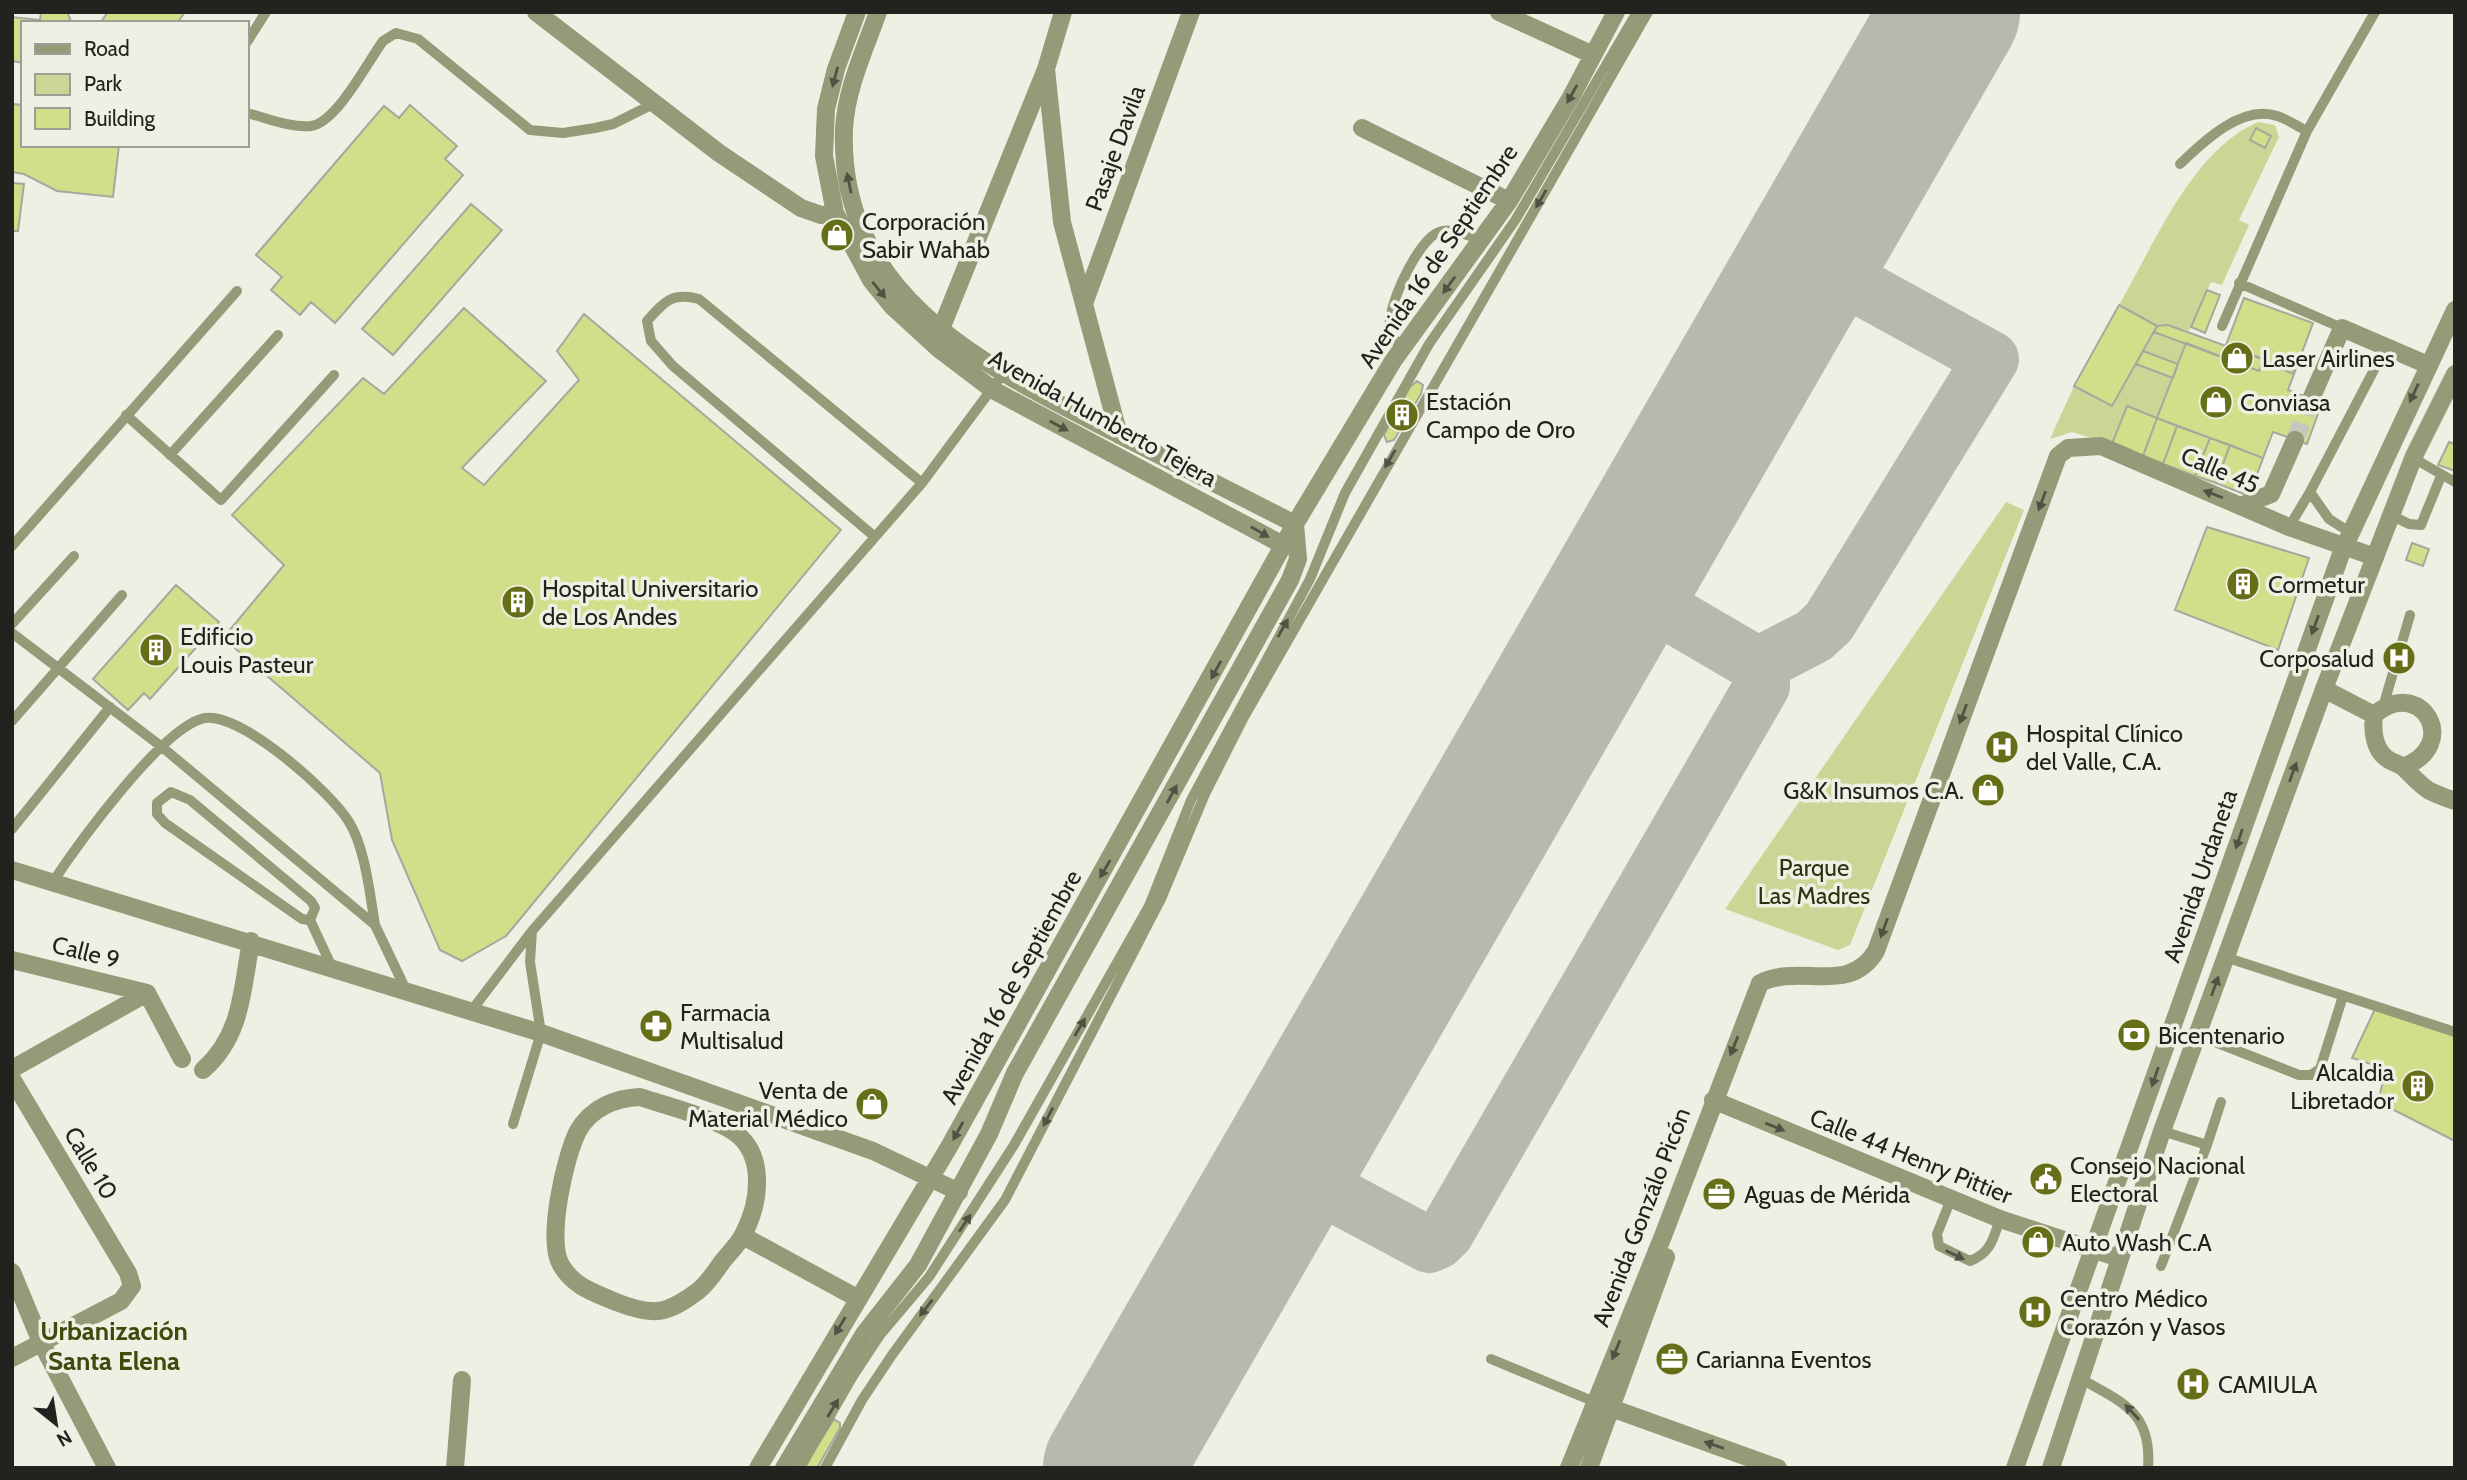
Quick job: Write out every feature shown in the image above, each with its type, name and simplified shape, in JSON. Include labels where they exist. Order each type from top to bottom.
[{"type":"street","points":[[536,12],[719,153],[801,208],[821,215],[835,213]]},
{"type":"street","name":"Avenida Humberto Tejera","points":[[857,12],[836,69],[827,109],[824,156],[835,213],[852,251],[891,306],[939,349],[993,390],[1285,546]]},
{"type":"street","name":"Avenida Humberto Tejera","points":[[878,12],[852,83],[844,128],[847,178],[860,228],[875,257],[897,289],[941,329],[1002,375],[1296,524]]},
{"type":"street","points":[[939,349],[941,329],[1046,69],[1063,12]]},
{"type":"street","name":"Pasaje Davila","points":[[1085,301],[1191,12]]},
{"type":"street","points":[[1499,12],[1593,55]]},
{"type":"street","name":"Avenida 16 de Septiembre","points":[[758,1468],[930,1177],[1296,524],[1402,349],[1509,201],[1616,12]]},
{"type":"street","points":[[1046,69],[1062,222],[1119,435]]},
{"type":"street","points":[[1362,128],[1509,201]]},
{"type":"street","name":"Avenida Urdaneta","points":[[2015,1468],[2348,539],[2455,310]]},
{"type":"street","points":[[2311,399],[2342,328],[2428,365]]},
{"type":"street","name":"Avenida Urdaneta","points":[[2051,1468],[2162,1131],[2225,957],[2413,458],[2455,374]]},
{"type":"street","points":[[2243,505],[2271,494],[2295,440]]},
{"type":"street","name":"Calle 45","points":[[1760,983],[1773,976],[1793,974],[1847,976],[1867,966],[1876,951],[2058,456],[2068,447],[2101,446],[2289,527],[2348,539],[2375,557]]},
{"type":"street","name":"Avenida 16 de Septiembre","points":[[784,1468],[864,1334],[918,1265],[989,1134],[1014,1073],[1290,580],[1298,559],[1296,524]]},
{"type":"street","points":[[2324,689],[2378,711]]},
{"type":"street","points":[[2403,767],[2419,761],[2427,753],[2432,740],[2432,725],[2425,712],[2413,703],[2397,701],[2378,711],[2372,730],[2377,745],[2386,758],[2403,767],[2415,783],[2427,791],[2455,801]]},
{"type":"street","points":[[12,870],[541,1033],[873,1151],[958,1192]]},
{"type":"street","points":[[203,1070],[219,1056],[234,1031],[251,942]]},
{"type":"street","name":"Calle 9","points":[[12,960],[148,993]]},
{"type":"street","name":"Avenida Gonzálo Picón","points":[[1589,1468],[1603,1405],[1663,1236],[1718,1102],[1760,983]]},
{"type":"street","points":[[12,1069],[148,993],[182,1059]]},
{"type":"street","name":"Calle 10","points":[[12,1079],[128,1273],[132,1286],[121,1301],[41,1342]]},
{"type":"street","points":[[640,1097],[734,1131],[752,1150],[757,1175],[754,1210],[743,1236],[704,1287],[673,1309],[650,1312],[628,1307],[576,1285],[560,1264],[554,1247],[556,1208],[578,1131],[600,1108],[620,1098],[640,1097]]},
{"type":"street","name":"Calle 44 Henry Pittier","points":[[1718,1102],[2000,1219],[2119,1258]]},
{"type":"street","points":[[743,1236],[858,1298]]},
{"type":"street","points":[[12,1272],[41,1342],[107,1468]]},
{"type":"street","points":[[12,1358],[41,1342]]},
{"type":"street","points":[[455,1468],[462,1380]]},
{"type":"street","points":[[1603,1405],[1778,1468]]},
{"type":"street","name":"Avenida Gonzálo Picón","points":[[1569,1468],[1603,1405]]},
{"type":"lane","points":[[248,40],[266,12]]},
{"type":"lane","points":[[800,1468],[880,1335],[929,1276],[1014,1145],[1149,906],[1191,800],[1310,579],[1351,482],[1429,344],[1516,219],[1637,12]]},
{"type":"lane","points":[[825,1468],[862,1400],[892,1355],[1005,1200],[1152,917],[1205,794],[1244,717],[1648,12]]},
{"type":"lane","points":[[2222,326],[2307,131],[2375,12]]},
{"type":"lane","points":[[248,113],[295,126],[313,126],[330,119],[383,41],[396,33],[418,39],[530,130],[563,133],[595,128],[613,124],[655,103]]},
{"type":"lane","points":[[2180,164],[2203,142],[2230,124],[2253,115],[2274,115],[2307,131]]},
{"type":"lane","points":[[1402,349],[1390,333],[1390,323],[1394,302],[1419,250],[1437,232],[1450,230],[1480,240]]},
{"type":"lane","points":[[2239,283],[2342,328]]},
{"type":"lane","points":[[12,546],[237,291]]},
{"type":"lane","points":[[875,537],[673,366],[651,341],[648,321],[663,303],[682,295],[699,299],[922,483]]},
{"type":"lane","points":[[170,455],[278,335]]},
{"type":"lane","points":[[2289,527],[2386,347]]},
{"type":"lane","points":[[126,415],[220,500],[334,375]]},
{"type":"lane","points":[[472,1010],[532,932],[922,483],[1002,375]]},
{"type":"lane","points":[[2413,458],[2455,482]]},
{"type":"lane","points":[[2391,514],[2409,524],[2421,525],[2441,476]]},
{"type":"lane","points":[[2310,492],[2329,519],[2348,539]]},
{"type":"lane","points":[[12,624],[74,556]]},
{"type":"lane","points":[[12,721],[122,595]]},
{"type":"lane","points":[[2378,711],[2410,615]]},
{"type":"lane","points":[[12,633],[162,747],[375,925]]},
{"type":"lane","points":[[12,829],[110,707]]},
{"type":"lane","points":[[52,883],[87,831],[162,747],[189,724],[204,718],[222,718],[288,761],[320,788],[350,823],[364,867],[375,925],[406,990]]},
{"type":"lane","points":[[310,920],[302,919],[165,823],[156,810],[164,795],[179,793],[190,800],[311,901],[315,908],[310,920],[332,967]]},
{"type":"lane","points":[[513,1124],[541,1033],[530,962],[532,932]]},
{"type":"lane","points":[[2225,957],[2455,1032]]},
{"type":"lane","points":[[2197,1035],[2299,1075],[2311,1075],[2320,1069],[2343,996]]},
{"type":"lane","points":[[2161,1266],[2221,1102]]},
{"type":"lane","points":[[2162,1131],[2207,1145]]},
{"type":"lane","points":[[1951,1199],[1937,1234],[1939,1246],[1953,1256],[1970,1261],[1982,1256],[1990,1248],[2000,1219]]},
{"type":"lane","points":[[1491,1359],[1603,1405]]},
{"type":"lane","points":[[2081,1379],[2126,1404],[2142,1422],[2148,1443],[2148,1468]]},
{"type":"green space","points":[[2258,122],[2275,125],[2279,137],[2239,220],[2249,225],[2222,285],[2211,282],[2189,331],[2168,325],[2157,326],[2119,305],[2176,202],[2194,177],[2213,154],[2234,136]]},
{"type":"green space","points":[[2154,332],[2186,343],[2178,364],[2143,351]]},
{"type":"green space","points":[[2136,364],[2173,378],[2157,418],[2127,406],[2112,444],[2072,432],[2050,439],[2074,386],[2112,406]]},
{"type":"green space","name":"Parque Las Madres","points":[[2006,502],[2024,510],[1850,945],[1838,950],[1725,909]]},
{"type":"building","points":[[41,12],[67,12],[71,21],[21,21],[21,63],[12,61],[12,17],[40,20]]},
{"type":"building","points":[[108,12],[185,12],[178,21],[101,21]]},
{"type":"building","points":[[12,104],[21,105],[21,147],[119,147],[113,197],[57,191],[24,174],[12,172]]},
{"type":"building","points":[[410,105],[457,146],[445,159],[463,175],[335,323],[311,302],[300,315],[271,290],[282,277],[256,255],[384,106],[399,118]]},
{"type":"building","points":[[2256,128],[2271,136],[2265,148],[2250,140]]},
{"type":"building","points":[[12,183],[24,184],[18,231],[12,231]]},
{"type":"building","points":[[471,204],[502,230],[393,355],[362,329]]},
{"type":"building","points":[[2207,290],[2220,295],[2205,333],[2191,327]]},
{"type":"building","points":[[2244,298],[2313,323],[2295,371],[2226,345]]},
{"type":"building","points":[[2119,305],[2157,326],[2112,406],[2074,386]]},
{"type":"building","name":"Hospital Universitario de Los Andes","points":[[464,308],[546,381],[462,468],[484,485],[579,380],[557,351],[584,314],[841,530],[506,936],[462,961],[440,950],[392,840],[380,773],[223,638],[284,565],[232,515],[363,378],[384,394]]},
{"type":"building","points":[[2168,325],[2295,371],[2294,374],[2263,362],[2259,371],[2154,332],[2157,326]]},
{"type":"building","points":[[2186,343],[2259,371],[2263,362],[2294,374],[2288,390],[2322,403],[2307,444],[2273,432],[2263,458],[2157,418]]},
{"type":"building","points":[[2143,351],[2178,364],[2173,378],[2136,364]]},
{"type":"building","name":"Estación Campo de Oro","points":[[1417,381],[1423,385],[1421,394],[1394,440],[1387,442],[1384,435],[1410,387]]},
{"type":"building","points":[[2127,406],[2157,418],[2143,456],[2112,444]]},
{"type":"building","points":[[2157,418],[2177,426],[2163,464],[2143,456]]},
{"type":"building","points":[[2177,426],[2210,438],[2195,476],[2163,464]]},
{"type":"building","points":[[2210,438],[2230,445],[2216,483],[2195,476]]},
{"type":"building","points":[[2449,442],[2455,444],[2455,471],[2438,465]]},
{"type":"building","points":[[2230,445],[2263,458],[2249,496],[2216,483]]},
{"type":"building","name":"Cormetur","points":[[2207,527],[2309,558],[2278,650],[2175,610]]},
{"type":"building","points":[[2412,543],[2429,549],[2423,566],[2406,560]]},
{"type":"building","name":"Edificio Louis Pasteur","points":[[176,585],[219,622],[150,699],[144,693],[128,710],[93,679]]},
{"type":"building","name":"Alcaldia Libretador","points":[[2375,1009],[2455,1036],[2455,1141],[2378,1102],[2386,1069],[2352,1058]]},
{"type":"building","points":[[834,1419],[840,1423],[840,1428],[817,1468],[803,1468]]},
{"type":"taxiway","points":[[1758,665],[1814,636],[1829,622],[1991,359],[1809,259]]},
{"type":"taxiway","points":[[1285,1168],[1429,1245],[1446,1233],[1762,686],[1762,674],[1758,665],[1621,585]]},
{"type":"runway","points":[[1112,1468],[1951,12]]},
{"type":"tunnel","points":[[2295,440],[2311,399]]},
{"type":"place","name":"Corporación Sabir Wahab","points":[[837,235]]},
{"type":"place","name":"Laser Airlines","points":[[2237,358]]},
{"type":"place","name":"Conviasa","points":[[2216,402]]},
{"type":"place","name":"Estación Campo de Oro","points":[[1402,415]]},
{"type":"place","name":"Cormetur","points":[[2243,584]]},
{"type":"place","name":"Hospital Universitario de Los Andes","points":[[518,602]]},
{"type":"place","name":"Edificio Louis Pasteur","points":[[156,650]]},
{"type":"place","name":"Corposalud","points":[[2399,658]]},
{"type":"place","name":"Hospital Clínico del Valle, C.A.","points":[[2002,747]]},
{"type":"place","name":"G&K Insumos C.A.","points":[[1988,790]]},
{"type":"place","name":"Farmacia Multisalud","points":[[656,1026]]},
{"type":"place","name":"Bicentenario","points":[[2134,1035]]},
{"type":"place","name":"Alcaldia Libretador","points":[[2418,1086]]},
{"type":"place","name":"Venta de Material Médico","points":[[872,1104]]},
{"type":"place","name":"Consejo Nacional Electoral","points":[[2046,1179]]},
{"type":"place","name":"Aguas de Mérida","points":[[1719,1194]]},
{"type":"place","name":"Auto Wash C.A","points":[[2038,1242]]},
{"type":"place","name":"Centro Médico Corazón y Vasos","points":[[2035,1312]]},
{"type":"place","name":"Carianna Eventos","points":[[1672,1359]]},
{"type":"place","name":"CAMIULA","points":[[2193,1384]]},
{"type":"district","name":"Urbanización Santa Elena","points":[[114,1346]]}]
